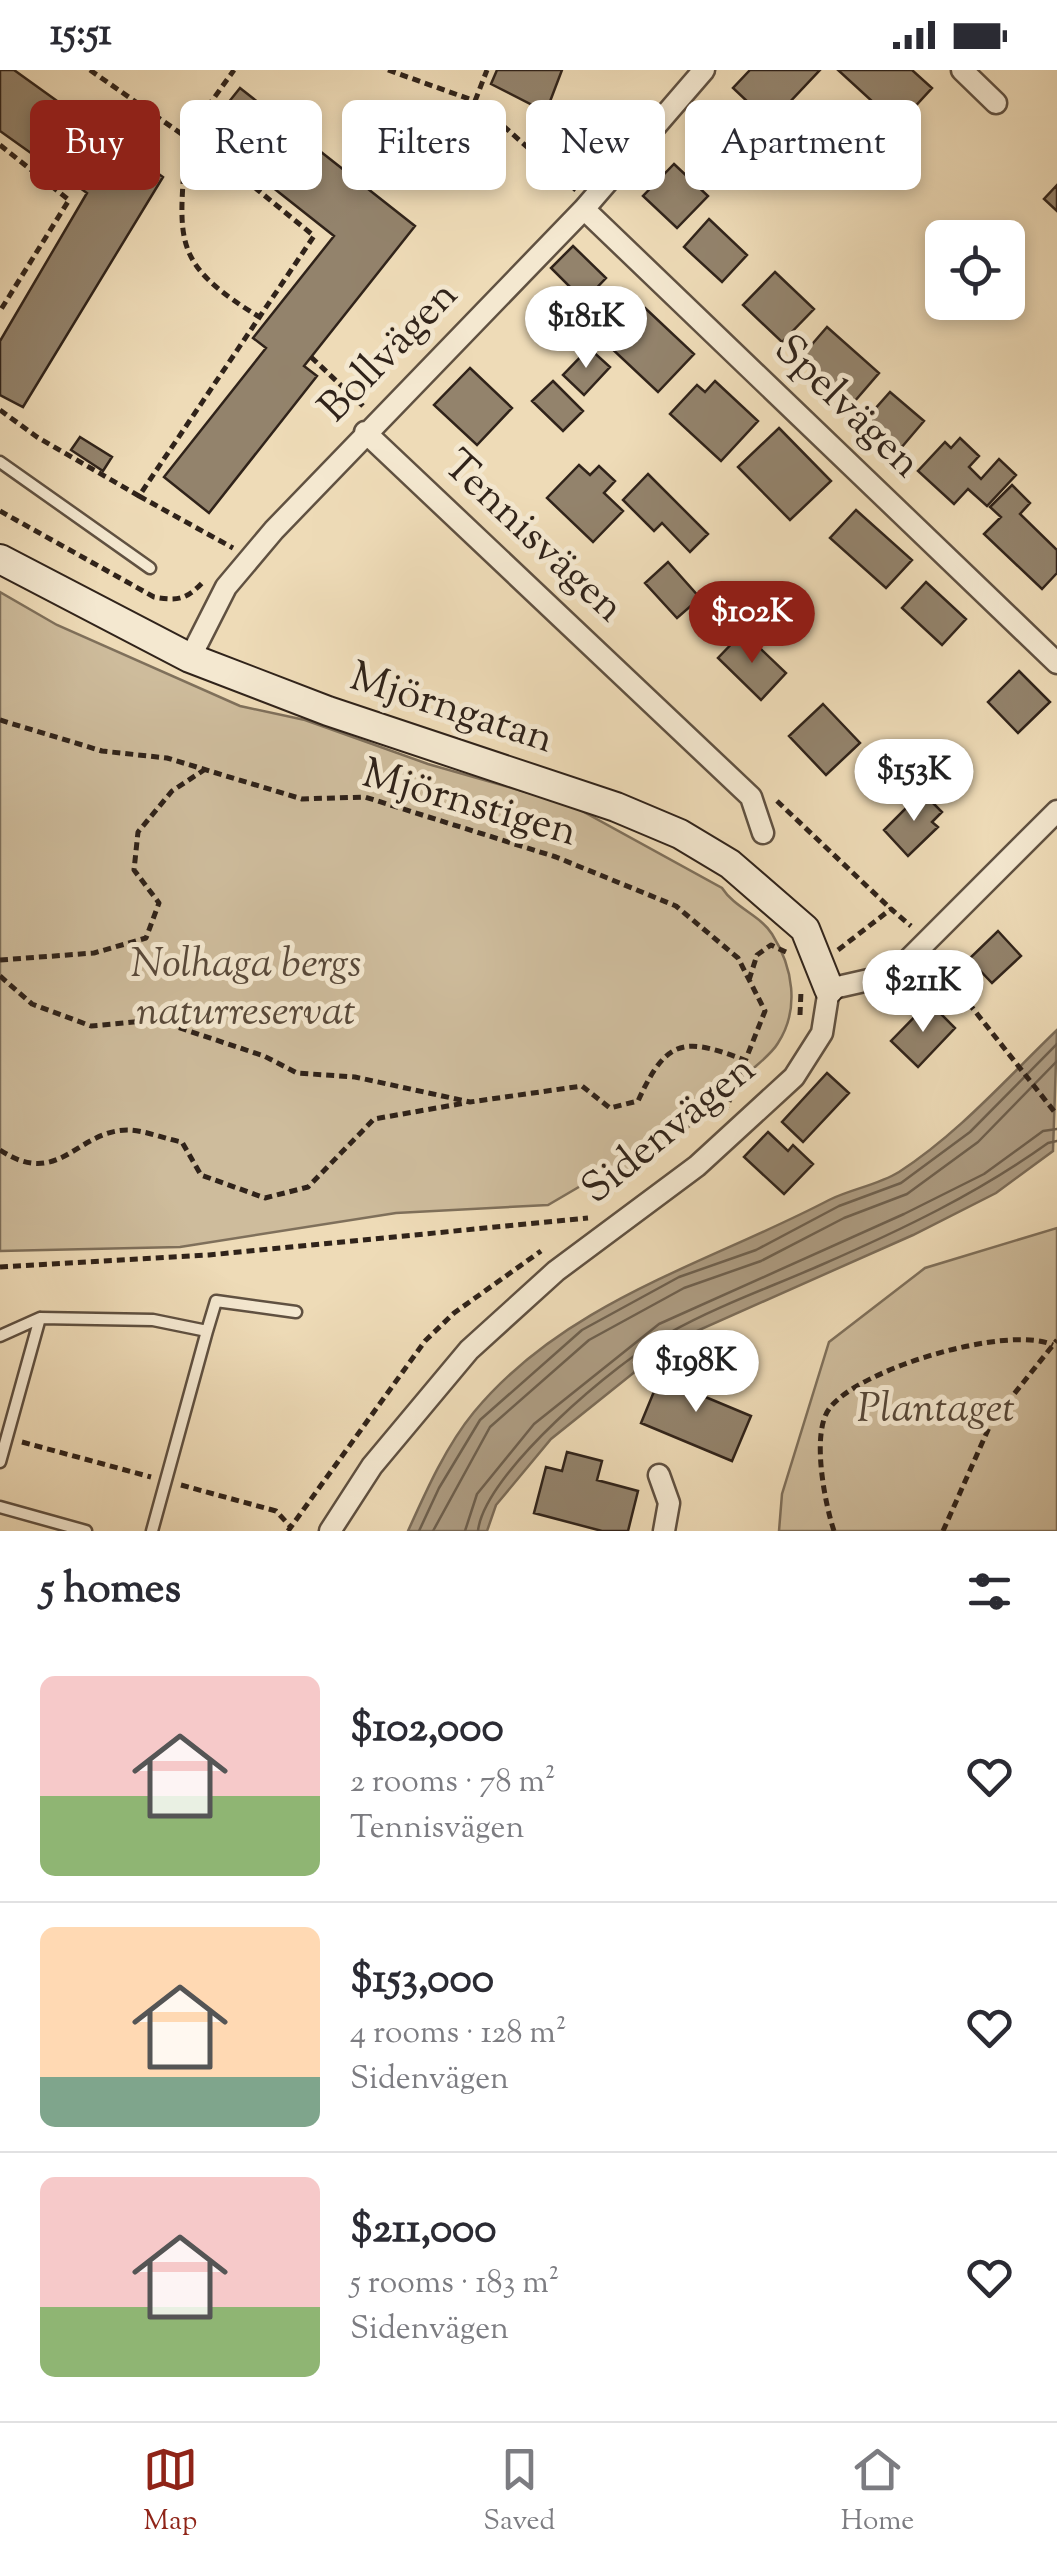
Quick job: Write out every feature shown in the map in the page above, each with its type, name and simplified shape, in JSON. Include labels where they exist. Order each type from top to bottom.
[{"type":"street","name":"Bollvägen","points":[[190,658],[226,587],[364,432],[586,206],[704,70]]},
{"type":"street","points":[[962,70],[996,103]]},
{"type":"street","name":"Spelvägen","points":[[586,206],[1057,662]]},
{"type":"street","name":"Tennisvägen","points":[[364,432],[751,797],[763,833]]},
{"type":"street","name":"Mjörngatan","points":[[0,559],[190,658],[328,712],[616,807],[680,834],[730,864],[805,929],[820,956],[829,989]]},
{"type":"street","points":[[829,989],[882,976],[928,943],[1057,812]]},
{"type":"street","name":"Sidenvägen","points":[[330,1531],[372,1466],[470,1350],[598,1238],[697,1166],[794,1077],[822,1032],[829,989]]},
{"type":"street","points":[[659,1475],[670,1504],[664,1531]]},
{"type":"lane","points":[[0,462],[150,568]]},
{"type":"lane","points":[[152,1531],[216,1301],[296,1312]]},
{"type":"lane","points":[[0,1336],[40,1318],[153,1320],[207,1332]]},
{"type":"lane","points":[[0,1462],[40,1318]]},
{"type":"lane","points":[[0,1507],[86,1531]]},
{"type":"path","points":[[90,70],[180,133]]},
{"type":"path","points":[[213,100],[234,70]]},
{"type":"path","points":[[388,70],[472,100]]},
{"type":"path","points":[[475,100],[487,70]]},
{"type":"path","points":[[506,128],[526,146]]},
{"type":"path","points":[[0,145],[69,200],[0,311]]},
{"type":"path","points":[[183,190],[181,220],[186,254],[198,270],[266,321]]},
{"type":"path","points":[[139,496],[314,236],[258,190]]},
{"type":"path","points":[[560,199],[568,190]]},
{"type":"path","points":[[574,190],[586,206]]},
{"type":"path","points":[[311,357],[366,408],[373,400]]},
{"type":"path","points":[[0,410],[36,437],[234,549],[230,553]]},
{"type":"path","points":[[0,511],[154,597],[176,601],[191,595],[204,581]]},
{"type":"path","name":"Mjörnstigen","points":[[0,720],[102,752],[166,758],[302,799],[364,798],[556,857],[676,906],[738,958],[766,1011],[725,1112],[739,1098]]},
{"type":"path","points":[[0,960],[94,953],[146,938],[159,903],[134,870],[138,832],[172,791],[205,770]]},
{"type":"path","points":[[749,980],[757,956],[770,945],[790,954],[796,964],[844,948],[891,909],[941,956],[944,972],[1057,1114]]},
{"type":"path","points":[[0,976],[32,1004],[90,1026],[156,1020],[264,1056],[298,1073],[355,1077],[470,1102]]},
{"type":"path","points":[[799,1020],[801,982]]},
{"type":"path","points":[[0,1150],[26,1164],[60,1161],[124,1130],[182,1142],[201,1175],[265,1198],[308,1187],[374,1118],[582,1086],[610,1108],[638,1101],[654,1066],[680,1044],[704,1044],[747,1061]]},
{"type":"path","points":[[572,1229],[604,1206]]},
{"type":"path","points":[[0,1267],[209,1255],[588,1218]]},
{"type":"path","points":[[288,1531],[424,1341],[454,1313],[556,1240]]},
{"type":"path","points":[[834,1531],[822,1495],[823,1420],[830,1406],[866,1382],[963,1347],[1025,1338],[1055,1343],[991,1422],[943,1531]]},
{"type":"green space","name":"Nolhaga bergs naturreservat","points":[[0,592],[57,625],[240,706],[305,720],[428,764],[571,805],[722,888],[767,927],[785,960],[791,1002],[778,1043],[698,1119],[616,1186],[584,1184],[548,1205],[396,1213],[180,1247],[0,1251]]},
{"type":"green space","name":"Plantaget","points":[[1057,1228],[1057,1531],[779,1531],[782,1494],[829,1342],[925,1268]]},
{"type":"water","points":[[1057,1030],[1053,1151],[996,1193],[913,1235],[672,1342],[551,1439],[496,1505],[487,1531],[408,1531],[437,1469],[464,1425],[511,1374],[551,1341],[640,1288],[837,1196],[899,1172],[962,1123]]},
{"type":"building","points":[[0,70],[14,70],[56,100],[30,100],[30,152],[0,131]]},
{"type":"building","points":[[497,70],[562,70],[551,100],[526,102],[491,84]]},
{"type":"building","points":[[750,70],[820,70],[792,100],[746,100],[733,88]]},
{"type":"building","points":[[838,70],[912,70],[932,88],[921,100],[871,100]]},
{"type":"building","points":[[240,88],[255,100],[230,100]]},
{"type":"building","points":[[322,153],[342,168],[342,190],[369,190],[415,226],[304,366],[317,376],[209,513],[164,477],[266,348],[253,338],[334,236],[276,190],[322,190]]},
{"type":"building","points":[[674,164],[685,174],[685,190],[702,190],[708,196],[677,228],[643,196],[649,190],[665,190],[665,173]]},
{"type":"building","points":[[1057,185],[1057,211],[1044,199]]},
{"type":"building","points":[[83,190],[155,190],[23,407],[0,395],[0,341],[87,193]]},
{"type":"building","points":[[709,219],[747,255],[722,282],[684,247]]},
{"type":"building","points":[[573,246],[606,278],[584,301],[551,268]]},
{"type":"building","points":[[775,272],[814,309],[782,342],[743,305]]},
{"type":"building","points":[[645,308],[694,354],[658,392],[609,346]]},
{"type":"building","points":[[827,327],[879,373],[854,402],[801,357]]},
{"type":"building","points":[[589,348],[610,367],[584,395],[563,375]]},
{"type":"building","points":[[470,368],[512,408],[477,445],[434,405]]},
{"type":"building","points":[[553,381],[583,411],[563,431],[532,401]]},
{"type":"building","points":[[715,381],[758,421],[721,461],[670,414],[697,385],[705,392]]},
{"type":"building","points":[[890,392],[924,421],[901,448],[867,418]]},
{"type":"building","points":[[779,428],[831,481],[790,520],[738,467]]},
{"type":"building","points":[[80,437],[112,457],[103,471],[71,450]]},
{"type":"building","points":[[960,438],[979,456],[969,467],[981,479],[999,459],[1016,475],[987,506],[968,489],[954,504],[918,471],[945,442],[951,448]]},
{"type":"building","points":[[579,465],[590,475],[599,466],[615,481],[604,493],[623,511],[593,542],[547,498]]},
{"type":"building","points":[[648,474],[708,534],[690,552],[662,523],[654,531],[623,500]]},
{"type":"building","points":[[1012,485],[1030,503],[1020,514],[1057,550],[1057,573],[1042,589],[984,534],[1001,517],[990,507]]},
{"type":"building","points":[[856,510],[912,560],[886,588],[830,538]]},
{"type":"building","points":[[668,562],[700,598],[677,618],[645,583]]},
{"type":"building","points":[[926,582],[966,619],[942,645],[902,608]]},
{"type":"building","points":[[743,632],[786,673],[761,700],[718,658]]},
{"type":"building","points":[[1019,671],[1050,702],[1018,733],[988,702]]},
{"type":"building","points":[[823,704],[860,743],[826,775],[789,736]]},
{"type":"building","points":[[922,792],[942,812],[932,822],[938,827],[908,856],[884,830]]},
{"type":"building","points":[[998,931],[1021,956],[992,983],[969,959]]},
{"type":"building","points":[[929,1002],[955,1028],[918,1067],[891,1041]]},
{"type":"building","points":[[827,1073],[849,1093],[803,1142],[782,1122]]},
{"type":"building","points":[[768,1132],[788,1151],[793,1145],[813,1164],[784,1194],[744,1157]]},
{"type":"building","points":[[682,1367],[710,1378],[703,1396],[751,1416],[732,1461],[641,1423],[660,1377],[675,1384]]},
{"type":"building","points":[[567,1452],[602,1461],[597,1480],[638,1491],[628,1531],[602,1531],[534,1513],[546,1467],[562,1471]]}]
